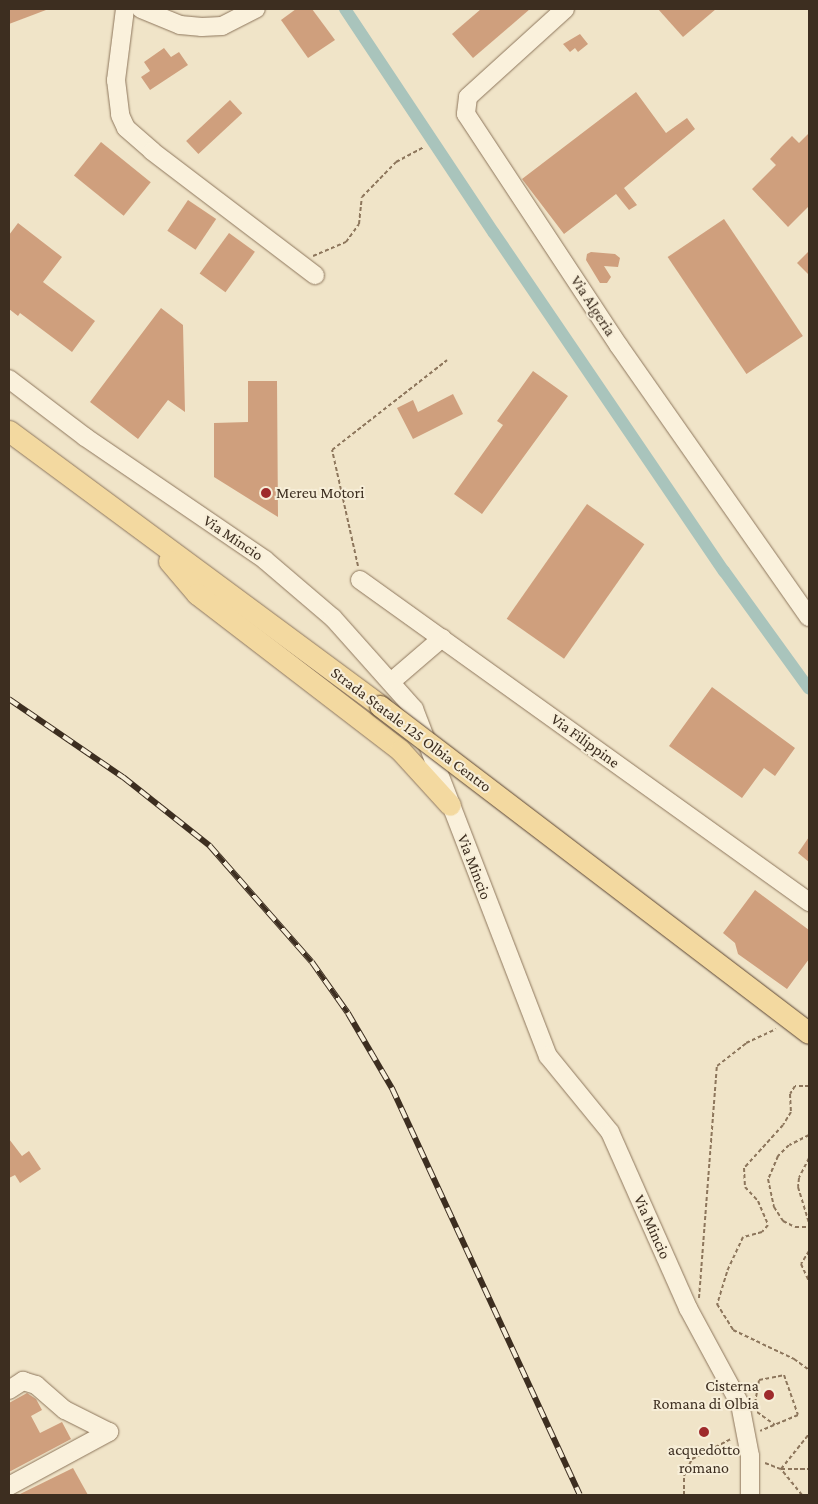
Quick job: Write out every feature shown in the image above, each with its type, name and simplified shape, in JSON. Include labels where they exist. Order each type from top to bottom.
[{"type":"main road","name":"Strada Statale 125 Olbia Centro","points":[[9,431],[380,706],[809,1033]]},
{"type":"main road","points":[[145,532],[197,594],[400,750],[450,806]]},
{"type":"street","points":[[125,9],[116,80],[120,115],[126,128],[152,151],[315,276]]},
{"type":"street","points":[[141,9],[180,25],[202,27],[222,26],[256,9]]},
{"type":"street","name":"Via Algeria","points":[[566,9],[468,96],[466,114],[619,346],[809,617]]},
{"type":"street","name":"Via Mincio","points":[[9,379],[85,437],[266,560],[333,618],[392,681],[414,709],[548,1056],[610,1132],[688,1308],[740,1404],[750,1456],[750,1495]]},
{"type":"street","name":"Via Filippine","points":[[360,580],[809,902]]},
{"type":"street","points":[[392,681],[442,638]]},
{"type":"street","points":[[9,1390],[23,1381],[36,1385],[65,1410],[109,1432],[9,1486]]},
{"type":"path","points":[[297,262],[346,242],[359,224],[362,197],[396,162],[424,146]]},
{"type":"path","points":[[360,580],[332,450],[447,360]]},
{"type":"path","points":[[688,1308],[701,1295],[717,1066],[746,1043],[778,1029]]},
{"type":"path","points":[[809,1086],[795,1086],[790,1094],[791,1112],[783,1125],[744,1168],[745,1187],[758,1201],[768,1225],[762,1232],[744,1237],[724,1281],[718,1304],[733,1330],[794,1359],[809,1370]]},
{"type":"path","points":[[809,1135],[789,1145],[778,1156],[768,1179],[774,1208],[783,1221],[795,1227],[809,1225],[798,1187],[799,1178],[809,1158]]},
{"type":"path","points":[[809,1251],[801,1264],[809,1281]]},
{"type":"path","points":[[684,1495],[684,1476],[692,1459],[724,1441],[746,1436],[798,1415],[784,1375],[759,1380],[754,1410],[775,1424]]},
{"type":"path","points":[[781,1469],[809,1434]]},
{"type":"path","points":[[750,1456],[781,1469],[809,1469]]},
{"type":"path","points":[[781,1469],[802,1495]]},
{"type":"building","points":[[9,9],[46,9],[46,10],[9,24]]},
{"type":"building","points":[[296,9],[312,9],[335,40],[308,58],[281,20]]},
{"type":"building","points":[[481,9],[530,9],[473,58],[452,34]]},
{"type":"building","points":[[658,9],[716,9],[683,37]]},
{"type":"building","points":[[580,34],[588,44],[578,52],[575,48],[570,52],[563,44]]},
{"type":"building","points":[[164,48],[171,57],[179,52],[188,65],[150,90],[141,77],[150,71],[144,62]]},
{"type":"building","points":[[636,92],[666,133],[687,118],[695,129],[624,188],[637,205],[629,210],[616,194],[564,234],[522,179]]},
{"type":"building","points":[[230,100],[242,113],[198,154],[186,141]]},
{"type":"building","points":[[809,133],[809,206],[788,227],[752,189],[776,165],[770,159],[792,136],[799,143]]},
{"type":"building","points":[[101,142],[151,182],[124,216],[74,175]]},
{"type":"building","points":[[188,200],[216,219],[195,250],[167,231]]},
{"type":"building","points":[[724,219],[803,336],[746,374],[668,257]]},
{"type":"building","points":[[18,223],[62,257],[43,282],[95,321],[72,352],[20,313],[18,316],[9,309],[9,235]]},
{"type":"building","points":[[229,233],[255,252],[225,292],[200,273]]},
{"type":"building","points":[[809,251],[809,275],[797,263]]},
{"type":"building","points":[[591,252],[615,254],[620,258],[618,267],[604,266],[611,277],[607,283],[600,283],[586,260],[587,254]]},
{"type":"building","points":[[161,308],[183,325],[185,412],[168,400],[138,439],[90,402]]},
{"type":"building","points":[[533,371],[568,396],[482,514],[454,494],[503,425],[497,421]]},
{"type":"building","points":[[248,381],[277,381],[278,517],[214,477],[214,423],[248,422]]},
{"type":"building","points":[[453,394],[463,414],[413,439],[397,408],[413,400],[418,412]]},
{"type":"building","points":[[587,504],[644,544],[564,659],[507,619]]},
{"type":"building","points":[[712,687],[795,748],[775,776],[764,768],[742,798],[669,746]]},
{"type":"building","points":[[809,837],[809,862],[798,853]]},
{"type":"building","points":[[755,890],[809,930],[809,959],[787,989],[738,954],[735,943],[723,933]]},
{"type":"building","points":[[9,1139],[22,1156],[29,1151],[41,1169],[20,1183],[15,1175],[9,1178]]},
{"type":"building","points":[[27,1393],[36,1399],[42,1410],[31,1416],[40,1433],[62,1422],[71,1439],[9,1472],[9,1403]]},
{"type":"building","points":[[73,1468],[88,1495],[18,1495]]},
{"type":"waterway","points":[[345,9],[494,233],[724,571],[809,689]]},
{"type":"railway","points":[[9,699],[123,777],[210,846],[312,962],[348,1013],[392,1088],[580,1495]]},
{"type":"place","name":"Mereu Motori","points":[[266,493]]},
{"type":"place","name":"Cisterna Romana di Olbia","points":[[769,1395]]},
{"type":"place","name":"acquedotto romano","points":[[704,1432]]}]
